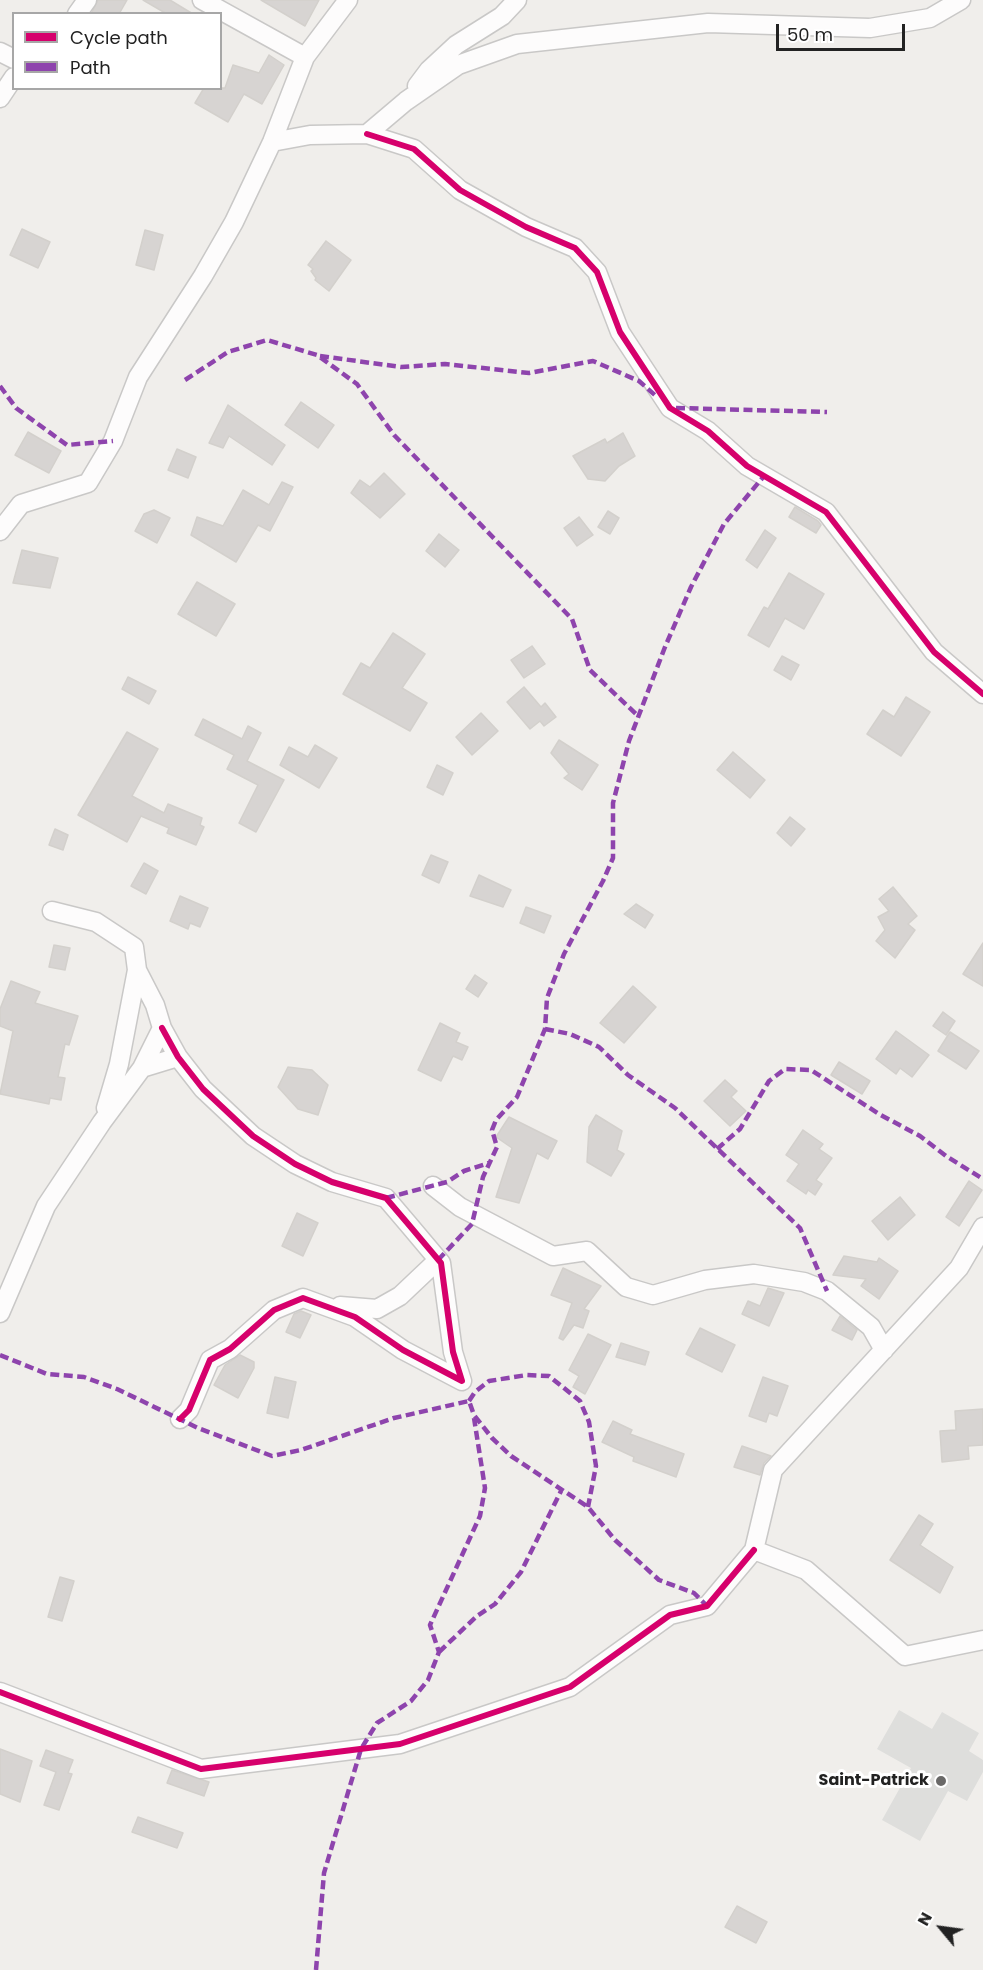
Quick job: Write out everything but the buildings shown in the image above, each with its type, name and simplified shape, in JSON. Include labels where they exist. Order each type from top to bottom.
[{"type":"street","points":[[202,0],[305,57]]},
{"type":"street","points":[[0,531],[21,504],[88,483],[113,441],[138,377],[203,276],[234,222],[272,142],[305,57],[348,0]]},
{"type":"street","points":[[406,101],[429,70],[456,45],[502,16],[517,0]]},
{"type":"street","points":[[367,134],[406,101],[458,65],[517,44],[708,23],[870,28],[930,18],[962,0]]},
{"type":"street","points":[[0,98],[12,80]]},
{"type":"street","points":[[272,142],[310,135],[367,134],[414,149],[460,190],[526,227],[575,248],[597,272],[620,332],[670,408],[708,431],[747,466],[826,512],[934,652],[983,694]]},
{"type":"street","points":[[52,911],[96,922],[134,947],[137,970],[119,1064],[102,1122]]},
{"type":"street","points":[[137,970],[162,1028],[178,1057],[203,1089],[253,1136],[295,1164],[332,1182],[386,1198],[438,1260],[453,1352],[462,1381],[403,1350],[355,1317],[329,1305],[303,1298],[274,1310],[230,1349],[210,1360],[189,1410],[180,1419]]},
{"type":"street","points":[[0,1313],[46,1206],[141,1068],[162,1028]]},
{"type":"street","points":[[141,1068],[178,1057]]},
{"type":"street","points":[[433,1186],[460,1207],[552,1256],[587,1251],[626,1287],[652,1296],[705,1280],[754,1274],[804,1282],[827,1291],[871,1327],[884,1350]]},
{"type":"street","points":[[0,1692],[201,1769],[400,1744],[570,1687],[670,1615],[707,1606],[754,1550],[773,1470],[959,1268],[983,1227]]},
{"type":"street","points":[[329,1305],[377,1308],[400,1296],[438,1260]]},
{"type":"street","points":[[754,1550],[806,1570],[905,1656],[983,1640]]},
{"type":"shaded area","name":"Saint-Patrick","points":[[899,1710],[932,1729],[942,1712],[979,1733],[969,1751],[983,1760],[983,1772],[967,1801],[948,1791],[920,1841],[882,1820],[911,1768],[877,1749]]},
{"type":"marked path","points":[[185,380],[228,352],[267,340],[317,355],[357,384],[394,435],[572,619],[590,670],[638,716]]},
{"type":"marked path","points":[[320,356],[401,367],[445,364],[529,373],[593,361],[639,381],[656,396]]},
{"type":"marked path","points":[[0,386],[16,408],[67,445],[113,441]]},
{"type":"marked path","points":[[676,408],[827,412]]},
{"type":"marked path","points":[[438,1260],[472,1224],[483,1177],[497,1147],[492,1130],[496,1120],[517,1097],[545,1029],[547,998],[564,954],[613,858],[613,803],[629,741],[665,647],[691,587],[724,524],[764,476]]},
{"type":"marked path","points":[[545,1029],[570,1034],[599,1047],[628,1075],[675,1108],[800,1228],[827,1291]]},
{"type":"marked path","points":[[717,1149],[740,1129],[769,1081],[785,1069],[811,1070],[879,1114],[920,1136],[946,1156],[983,1179]]},
{"type":"marked path","points":[[386,1198],[447,1182],[464,1171],[489,1163]]},
{"type":"marked path","points":[[0,1355],[47,1374],[84,1377],[117,1389],[198,1428],[272,1456],[301,1450],[394,1418],[469,1401],[474,1415],[492,1438],[511,1456],[588,1507],[615,1540],[659,1580],[694,1593],[707,1606]]},
{"type":"marked path","points":[[469,1401],[475,1392],[489,1381],[527,1375],[549,1376],[580,1401],[589,1422],[596,1466],[588,1507]]},
{"type":"marked path","points":[[316,1970],[324,1873],[361,1749],[377,1723],[411,1701],[428,1680],[439,1652],[430,1625],[480,1516],[485,1488],[474,1418]]},
{"type":"marked path","points":[[439,1652],[477,1616],[495,1604],[521,1572],[561,1491]]},
{"type":"cycle path","points":[[367,134],[414,149],[460,190],[526,227],[575,248],[597,272],[620,332],[670,408],[708,431],[747,466],[826,512],[934,652],[983,694]]},
{"type":"cycle path","points":[[162,1028],[178,1057],[203,1089],[253,1136],[295,1164],[332,1182],[386,1198],[409,1225],[441,1263],[453,1352],[462,1381],[403,1350],[355,1317],[303,1298],[274,1310],[230,1349],[210,1360],[189,1410],[180,1419]]},
{"type":"cycle path","points":[[0,1692],[201,1769],[400,1744],[570,1687],[670,1615],[707,1606],[754,1550]]},
{"type":"place","name":"Saint-Patrick","points":[[941,1781]]}]
